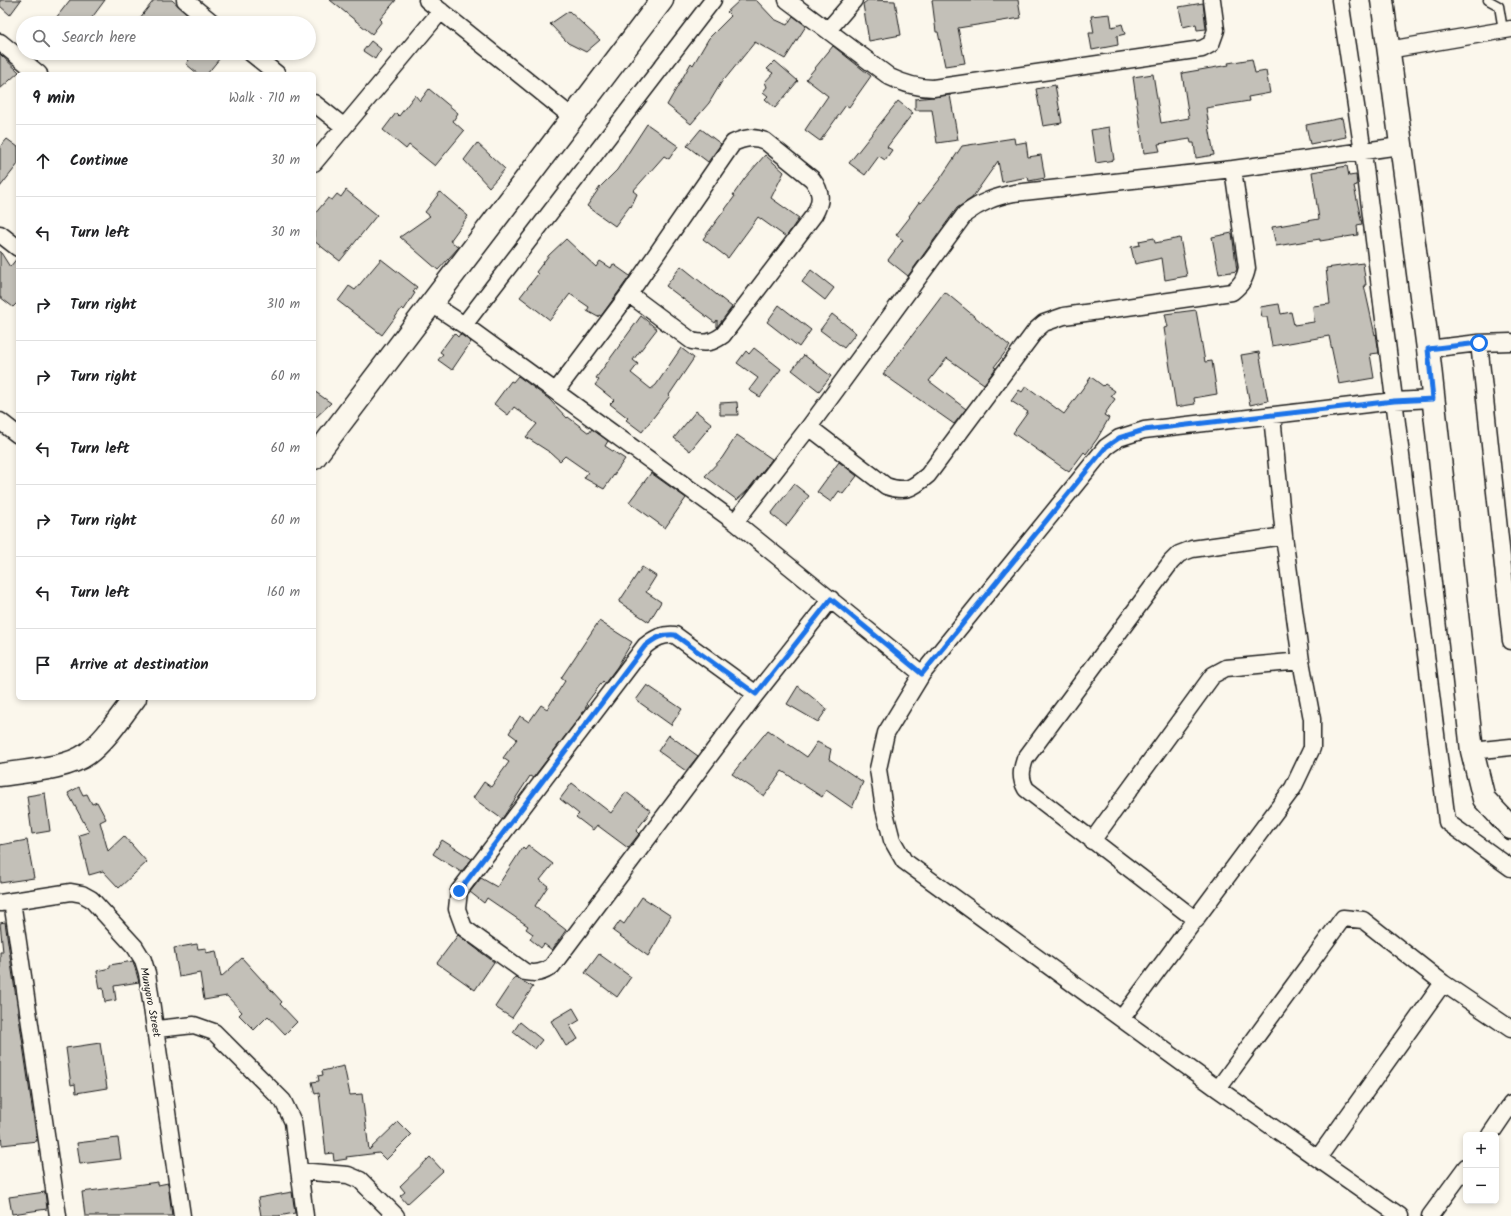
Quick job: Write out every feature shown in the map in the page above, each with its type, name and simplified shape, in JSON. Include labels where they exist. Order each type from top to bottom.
[{"type":"street","points":[[184,0],[204,16]]},
{"type":"street","points":[[427,0],[572,117]]},
{"type":"street","points":[[316,455],[662,0]]},
{"type":"street","points":[[464,325],[713,0]]},
{"type":"street","points":[[788,0],[890,77],[907,85],[933,88],[1202,49],[1211,44],[1216,30],[1212,0]]},
{"type":"street","points":[[828,30],[854,0]]},
{"type":"street","points":[[1340,0],[1363,152],[1447,822],[1511,868]]},
{"type":"street","points":[[1382,0],[1400,146],[1428,349],[1472,751],[1484,799],[1511,828]]},
{"type":"street","points":[[316,160],[343,126],[441,12]]},
{"type":"street","points":[[1388,50],[1507,30]]},
{"type":"street","points":[[0,42],[16,55]]},
{"type":"street","points":[[22,60],[37,72]]},
{"type":"street","points":[[260,60],[275,72]]},
{"type":"street","points":[[316,105],[343,126]]},
{"type":"street","points":[[556,391],[629,294],[733,144],[749,138],[756,138],[765,141],[812,179],[818,187],[821,197],[820,205],[814,215],[722,336],[714,341],[704,344],[692,342],[629,294]]},
{"type":"street","points":[[736,522],[809,427],[965,214],[981,203],[995,197],[1014,193],[1233,169],[1400,146]]},
{"type":"street","points":[[809,427],[886,486],[896,490],[908,489],[917,485],[928,475],[1036,330],[1044,323],[1064,316],[1232,292],[1240,286],[1245,278],[1247,268],[1233,169]]},
{"type":"street","points":[[0,234],[16,246]]},
{"type":"street","points":[[432,304],[464,325],[736,522],[922,674]]},
{"type":"street","points":[[1428,349],[1479,343],[1511,342]]},
{"type":"street","points":[[1479,343],[1511,640]]},
{"type":"street","points":[[1400,1216],[1218,1088],[904,860],[892,840],[884,809],[878,769],[886,732],[922,674],[1106,447],[1119,438],[1144,430],[1394,401],[1433,399]]},
{"type":"street","points":[[1122,1018],[1293,788],[1312,748],[1312,720],[1301,661],[1284,536],[1272,416]]},
{"type":"street","points":[[0,421],[16,433]]},
{"type":"street","points":[[1196,920],[1026,789],[1022,780],[1021,769],[1025,759],[1171,562],[1179,554],[1192,549],[1284,536]]},
{"type":"street","points":[[756,694],[675,635],[654,638],[640,652],[459,891],[457,909],[464,928],[525,972],[536,974],[545,972],[552,966],[756,694],[831,599]]},
{"type":"street","points":[[1092,841],[1213,675],[1231,667],[1301,661]]},
{"type":"street","points":[[0,775],[59,765],[86,755],[106,736],[133,700]]},
{"type":"street","points":[[1472,751],[1511,747]]},
{"type":"street","name":"Munyoro Street","points":[[6,902],[71,892],[82,894],[91,899],[135,947],[143,960],[147,973],[156,1029],[182,1216]]},
{"type":"street","points":[[6,902],[58,1216]]},
{"type":"street","points":[[1218,1088],[1343,918],[1363,920],[1443,983],[1511,1029]]},
{"type":"street","points":[[1318,1158],[1443,983]]},
{"type":"street","points":[[156,1029],[194,1025],[214,1032],[224,1040],[275,1091],[289,1110],[293,1122],[305,1216]]},
{"type":"street","points":[[1492,1132],[1511,1104]]},
{"type":"street","points":[[1430,1216],[1465,1168]]},
{"type":"street","points":[[299,1171],[348,1175],[360,1180],[396,1216]]},
{"type":"lane","points":[[1488,0],[1500,6],[1507,30]]},
{"type":"building","points":[[0,0],[21,0],[10,15],[0,6]]},
{"type":"building","points":[[70,0],[105,0],[93,16],[57,16]]},
{"type":"building","points":[[154,0],[172,0],[190,16],[141,16]]},
{"type":"building","points":[[330,0],[396,0],[380,19],[382,21],[372,34]]},
{"type":"building","points":[[740,0],[756,0],[774,19],[787,25],[793,16],[806,26],[785,59],[755,42],[725,79],[724,78],[709,103],[691,124],[667,105],[691,63],[693,65],[709,38],[731,16],[727,12]]},
{"type":"building","points":[[868,0],[895,1],[901,35],[869,41],[863,4]]},
{"type":"building","points":[[932,0],[1018,0],[1021,18],[958,28],[965,63],[945,66],[938,32],[936,32]]},
{"type":"building","points":[[1203,3],[1206,29],[1197,30],[1196,24],[1183,27],[1179,7]]},
{"type":"building","points":[[569,11],[600,40],[586,52],[568,43],[550,24]]},
{"type":"building","points":[[1110,14],[1112,27],[1122,24],[1125,34],[1117,36],[1118,45],[1092,50],[1089,33],[1094,33],[1091,16]]},
{"type":"building","points":[[371,41],[381,49],[375,59],[363,51]]},
{"type":"building","points":[[833,46],[871,76],[849,107],[846,105],[820,141],[805,130],[828,96],[806,79]]},
{"type":"building","points":[[0,54],[19,72],[16,72],[16,75],[0,89]]},
{"type":"building","points":[[1252,59],[1255,73],[1266,71],[1270,93],[1248,97],[1249,101],[1206,108],[1214,155],[1196,158],[1194,143],[1191,143],[1190,139],[1158,144],[1160,151],[1144,153],[1133,77],[1153,74],[1161,123],[1189,118],[1182,73],[1229,65],[1228,63]]},
{"type":"building","points":[[189,60],[218,60],[209,72],[196,72],[186,64]]},
{"type":"building","points":[[775,61],[798,81],[775,108],[765,99],[768,96],[763,92],[767,87],[765,82],[773,73],[767,69]]},
{"type":"building","points":[[1055,85],[1062,123],[1043,126],[1036,89]]},
{"type":"building","points":[[429,89],[458,113],[453,121],[464,131],[435,166],[409,145],[406,149],[383,130],[396,113],[399,116],[415,95],[420,101]]},
{"type":"building","points":[[950,95],[958,140],[937,143],[932,110],[915,110],[915,99]]},
{"type":"building","points":[[898,101],[913,113],[887,147],[892,150],[885,160],[879,156],[865,175],[849,163]]},
{"type":"building","points":[[1342,118],[1346,137],[1310,144],[1306,125]]},
{"type":"building","points":[[647,124],[678,146],[669,159],[664,156],[633,191],[637,194],[631,207],[630,206],[615,226],[587,206],[600,187],[617,170]]},
{"type":"building","points":[[1109,127],[1114,160],[1096,163],[1091,130]]},
{"type":"building","points":[[701,129],[721,144],[708,162],[687,146]]},
{"type":"building","points":[[1014,138],[1015,144],[1026,142],[1028,157],[1041,155],[1045,178],[1029,181],[1028,177],[1002,182],[998,161],[972,198],[957,208],[908,276],[888,260],[903,240],[896,235],[919,202],[921,203],[940,179],[962,146]]},
{"type":"building","points":[[7,139],[16,146],[16,167],[0,187],[0,147]]},
{"type":"building","points":[[477,143],[505,169],[489,187],[464,160]]},
{"type":"building","points":[[765,155],[784,172],[771,198],[799,218],[786,237],[758,217],[728,258],[703,239],[735,196],[733,195],[745,178]]},
{"type":"building","points":[[1347,166],[1349,176],[1356,175],[1357,185],[1354,186],[1362,224],[1357,225],[1358,235],[1276,246],[1272,227],[1319,219],[1312,172]]},
{"type":"building","points":[[346,190],[377,215],[340,261],[316,243],[316,213],[328,198],[332,200],[337,194],[341,197]]},
{"type":"building","points":[[440,192],[468,216],[450,241],[459,247],[438,270],[400,237],[430,216],[425,212]]},
{"type":"building","points":[[1232,233],[1237,271],[1219,274],[1212,237]]},
{"type":"building","points":[[1154,238],[1155,243],[1180,238],[1187,276],[1165,280],[1162,258],[1135,264],[1131,247],[1140,245],[1139,241]]},
{"type":"building","points":[[566,239],[596,267],[600,261],[611,268],[613,264],[630,276],[601,316],[599,315],[598,317],[587,311],[589,307],[570,294],[550,320],[520,297],[538,274],[536,272],[549,255]]},
{"type":"building","points":[[0,251],[10,267],[16,260],[16,304],[13,307],[0,297]]},
{"type":"building","points":[[381,259],[417,287],[413,292],[415,293],[404,310],[402,308],[382,335],[338,301],[349,286],[355,290]]},
{"type":"building","points":[[1363,263],[1366,285],[1364,285],[1379,353],[1370,354],[1374,378],[1339,384],[1329,336],[1272,346],[1267,317],[1262,317],[1260,307],[1279,304],[1281,314],[1291,312],[1294,325],[1314,322],[1313,306],[1330,304],[1326,268]]},
{"type":"building","points":[[681,266],[732,307],[717,327],[717,320],[715,323],[666,286]]},
{"type":"building","points":[[811,270],[834,288],[825,300],[802,282]]},
{"type":"building","points":[[945,292],[1010,346],[994,367],[996,368],[984,384],[947,358],[929,381],[966,409],[954,424],[883,374]]},
{"type":"building","points":[[779,305],[811,330],[799,347],[767,322]]},
{"type":"building","points":[[1196,310],[1205,362],[1212,361],[1217,394],[1194,398],[1195,404],[1176,407],[1164,328],[1168,327],[1165,314]]},
{"type":"building","points":[[832,314],[856,333],[844,348],[820,330]]},
{"type":"building","points":[[641,316],[657,329],[633,360],[638,364],[631,373],[651,389],[656,385],[681,348],[694,358],[669,395],[670,396],[642,432],[626,420],[628,418],[610,404],[614,400],[595,385],[599,380],[596,378]]},
{"type":"building","points":[[454,333],[458,337],[460,334],[471,342],[452,370],[438,360],[443,354],[440,352]]},
{"type":"building","points":[[754,348],[781,369],[760,397],[749,390],[758,378],[737,363],[746,351],[749,354]]},
{"type":"building","points":[[1259,352],[1268,401],[1250,405],[1241,355]]},
{"type":"building","points":[[804,355],[831,376],[819,391],[792,370]]},
{"type":"building","points":[[518,376],[549,399],[567,418],[568,417],[589,433],[592,429],[608,441],[605,446],[625,459],[604,489],[584,478],[588,472],[565,456],[560,461],[551,453],[526,437],[537,424],[514,407],[508,415],[494,404],[511,381],[513,382]]},
{"type":"building","points":[[1091,377],[1103,386],[1105,384],[1115,391],[1111,396],[1115,399],[1104,415],[1109,418],[1097,439],[1086,454],[1084,452],[1069,472],[1013,433],[1028,412],[1011,401],[1019,390],[1022,392],[1026,386],[1064,414]]},
{"type":"building","points":[[316,392],[331,403],[316,417]]},
{"type":"building","points":[[737,402],[738,415],[720,415],[720,403]]},
{"type":"building","points":[[696,411],[712,424],[690,451],[674,438]]},
{"type":"building","points":[[737,435],[772,459],[747,491],[737,500],[705,476],[722,458]]},
{"type":"building","points":[[839,462],[857,476],[843,494],[839,491],[831,502],[817,492]]},
{"type":"building","points":[[651,473],[686,498],[665,528],[629,502]]},
{"type":"building","points":[[794,484],[809,496],[786,526],[771,514]]},
{"type":"building","points":[[642,567],[656,576],[646,592],[661,602],[649,622],[619,602]]},
{"type":"building","points":[[599,621],[632,642],[617,667],[605,683],[603,681],[586,704],[587,705],[582,714],[533,778],[530,776],[502,819],[473,798],[484,782],[491,787],[509,762],[503,758],[517,739],[509,733],[520,716],[529,722],[541,705],[547,709],[565,681],[561,678]]},
{"type":"building","points":[[647,685],[682,709],[671,725],[636,700]]},
{"type":"building","points":[[798,686],[827,709],[818,722],[787,704]]},
{"type":"building","points":[[768,730],[807,757],[817,742],[831,749],[829,759],[863,782],[852,808],[826,790],[822,797],[782,771],[764,796],[732,774]]},
{"type":"building","points":[[669,735],[698,756],[686,771],[658,751]]},
{"type":"building","points":[[572,783],[611,813],[626,792],[651,811],[636,831],[639,834],[628,848],[597,825],[593,830],[576,817],[579,814],[560,799]]},
{"type":"building","points":[[79,787],[83,795],[87,794],[92,804],[97,802],[106,819],[100,822],[108,851],[124,836],[147,862],[119,888],[103,871],[89,875],[79,835],[89,832],[68,793]]},
{"type":"building","points":[[45,793],[50,831],[32,834],[27,796]]},
{"type":"building","points":[[27,840],[34,878],[0,883],[0,845]]},
{"type":"building","points":[[442,840],[472,859],[461,872],[433,854]]},
{"type":"building","points":[[528,845],[553,864],[540,880],[548,886],[535,906],[566,930],[552,950],[544,944],[541,948],[530,939],[533,934],[526,929],[528,926],[487,898],[484,903],[470,892],[481,878],[497,887],[523,847],[525,849]]},
{"type":"building","points":[[642,897],[671,916],[648,956],[613,931],[620,921],[624,924]]},
{"type":"building","points":[[5,922],[37,1141],[2,1145],[0,1127],[0,952],[3,952],[0,923]]},
{"type":"building","points":[[458,935],[494,962],[475,990],[437,963]]},
{"type":"building","points":[[197,944],[198,949],[206,948],[206,953],[216,951],[221,977],[242,958],[282,1002],[280,1004],[297,1022],[285,1034],[268,1016],[254,1030],[239,1015],[242,1012],[227,996],[204,1000],[200,973],[179,977],[174,948]]},
{"type":"building","points":[[599,954],[631,977],[617,997],[585,973]]},
{"type":"building","points":[[133,961],[139,982],[114,986],[116,1000],[105,1002],[103,988],[100,989],[97,971],[110,968],[110,965]]},
{"type":"building","points":[[515,977],[533,987],[512,1018],[495,1007]]},
{"type":"building","points":[[573,1008],[580,1020],[570,1026],[578,1039],[566,1046],[551,1021]]},
{"type":"building","points":[[520,1022],[542,1040],[535,1049],[513,1032]]},
{"type":"building","points":[[100,1043],[107,1088],[76,1093],[75,1084],[71,1085],[66,1048]]},
{"type":"building","points":[[344,1066],[350,1095],[362,1094],[369,1150],[398,1122],[411,1135],[386,1160],[379,1153],[346,1157],[347,1159],[334,1161],[333,1153],[326,1154],[319,1093],[315,1094],[312,1082],[319,1081],[318,1076],[323,1075],[322,1071]]},
{"type":"building","points":[[118,1138],[121,1159],[80,1164],[77,1143]]},
{"type":"building","points":[[430,1157],[443,1171],[407,1204],[400,1196],[405,1192],[400,1186]]},
{"type":"building","points":[[158,1182],[158,1185],[168,1183],[172,1216],[85,1216],[82,1192]]},
{"type":"building","points":[[45,1192],[47,1209],[12,1214],[9,1197]]},
{"type":"building","points":[[292,1192],[295,1213],[278,1216],[261,1216],[258,1198]]},
{"type":"route","points":[[459,891],[645,646],[654,638],[675,635],[684,640],[756,694],[831,599],[922,674],[1106,447],[1119,438],[1144,430],[1394,401],[1433,399],[1428,349],[1479,343]]}]
